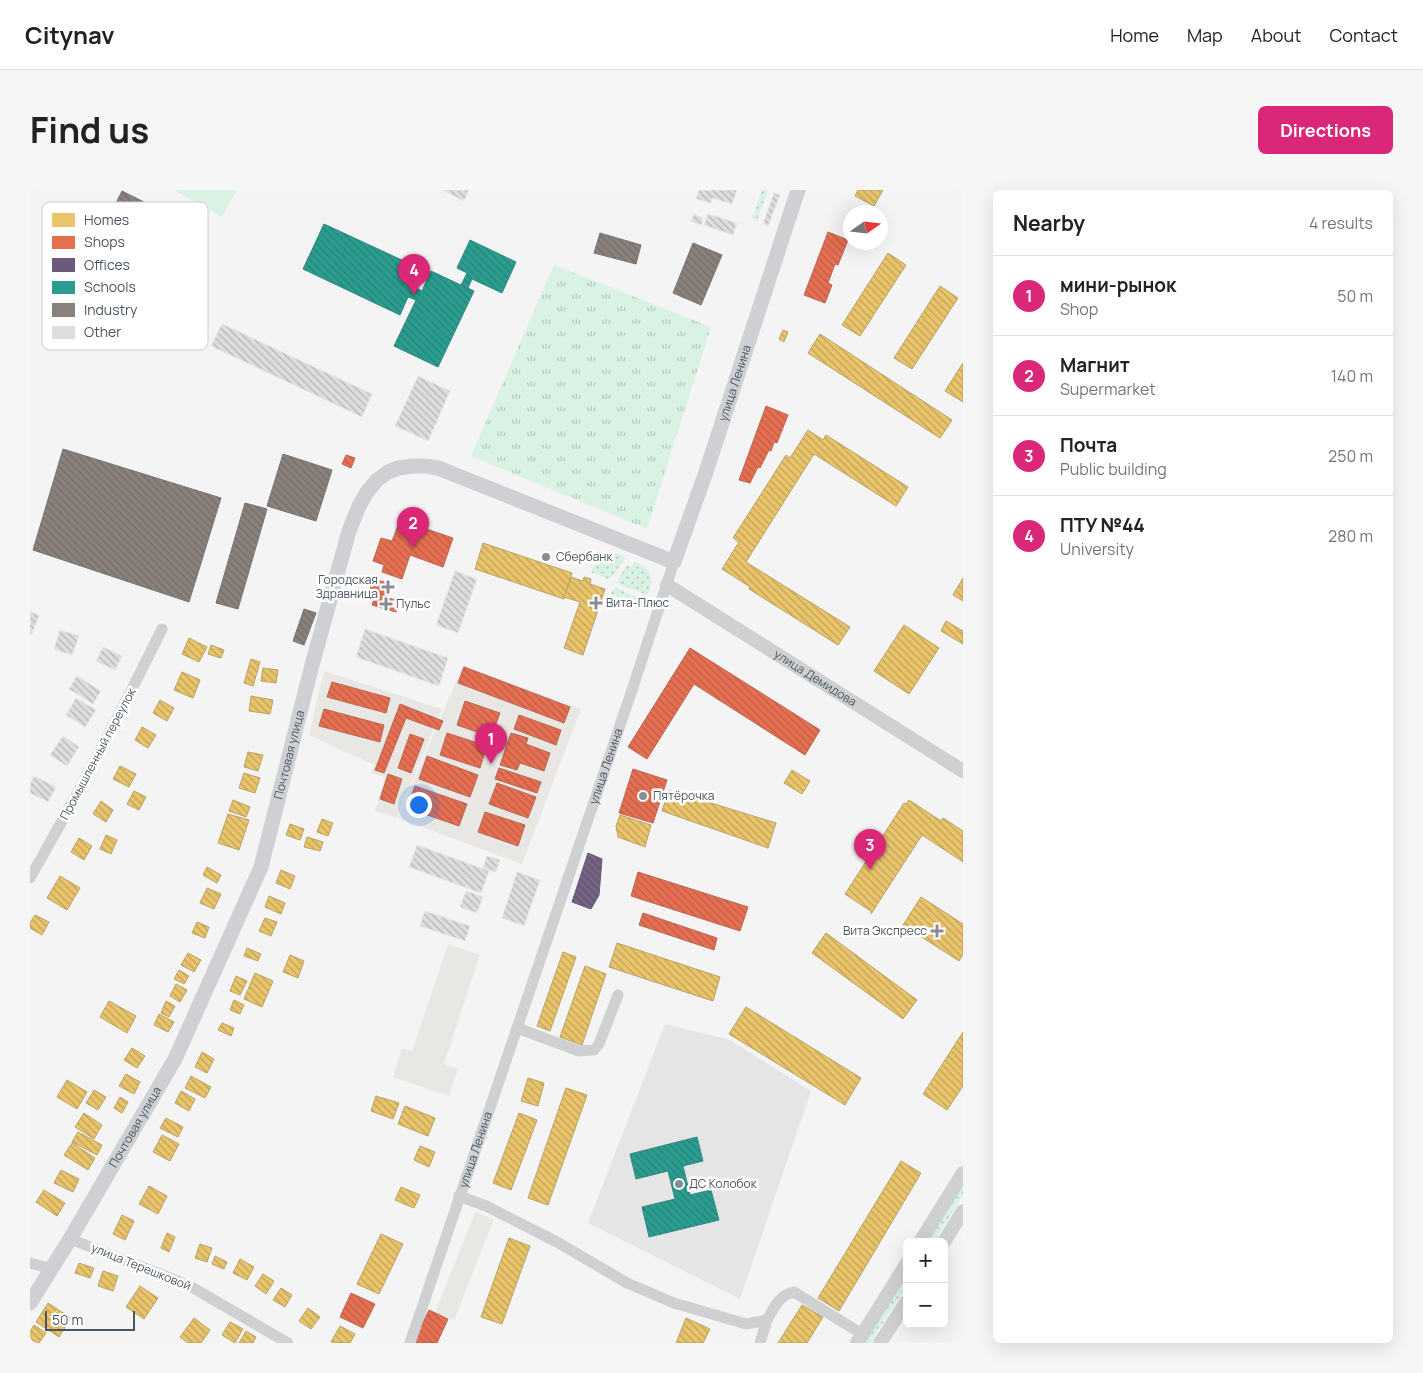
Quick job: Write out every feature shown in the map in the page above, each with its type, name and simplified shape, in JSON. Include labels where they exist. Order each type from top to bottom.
[{"type":"main road","name":"улица Ленина","points":[[674,562],[706,472],[798,190]]},
{"type":"main road","name":"Почтовая улица","points":[[30,1303],[70,1239],[175,1059],[261,867],[312,665],[349,531],[359,506],[377,480],[398,468],[426,466],[438,468],[674,562]]},
{"type":"street","name":"улица Ленина","points":[[410,1343],[674,562]]},
{"type":"street","name":"улица Демидова","points":[[667,584],[963,771]]},
{"type":"street","name":"Промышленный переулок","points":[[30,878],[113,728],[162,629]]},
{"type":"street","points":[[516,1028],[579,1050],[594,1050],[599,1044],[618,995]]},
{"type":"street","points":[[922,1238],[963,1173]]},
{"type":"street","points":[[459,1196],[486,1206],[557,1242],[627,1283],[674,1302],[746,1324],[767,1320]]},
{"type":"street","points":[[946,1238],[963,1211]]},
{"type":"street","name":"улица Терешковой","points":[[70,1239],[188,1285],[288,1343]]},
{"type":"street","points":[[30,1263],[52,1269]]},
{"type":"street","points":[[760,1343],[767,1320],[781,1298],[787,1293],[794,1292],[859,1339],[903,1269]]},
{"type":"street","points":[[880,1343],[903,1307]]},
{"type":"shaded area","points":[[463,665],[581,709],[522,864],[398,818]]},
{"type":"shaded area","points":[[324,671],[442,709],[397,818],[375,811],[385,777],[371,773],[374,765],[309,735]]},
{"type":"shaded area","points":[[448,944],[480,955],[444,1064],[458,1069],[449,1096],[393,1077],[402,1048],[412,1051]]},
{"type":"shaded area","points":[[665,1024],[730,1040],[811,1091],[740,1299],[588,1223]]},
{"type":"shaded area","points":[[475,1212],[494,1219],[454,1320],[435,1313]]},
{"type":"green space","points":[[174,190],[237,190],[222,217],[208,209],[208,202],[195,202]]},
{"type":"green space","points":[[762,190],[768,190],[757,221],[752,219]]},
{"type":"green space","points":[[554,265],[711,327],[647,529],[471,456]]},
{"type":"green space","points":[[616,553],[626,557],[613,576],[607,579],[591,572],[598,558],[606,561]]},
{"type":"green space","points":[[635,561],[645,568],[650,575],[651,584],[648,595],[616,583],[627,565],[631,567]]},
{"type":"green space","points":[[615,587],[643,600],[639,607],[611,594]]},
{"type":"green space","points":[[963,1183],[963,1195],[936,1238],[929,1238]]},
{"type":"green space","points":[[903,1279],[903,1291],[870,1343],[863,1343]]},
{"type":"building: Homes","points":[[858,190],[883,190],[875,205],[855,196]]},
{"type":"building: Homes","points":[[888,253],[906,265],[860,336],[842,325]]},
{"type":"building: Homes","points":[[940,286],[958,298],[912,369],[894,358]]},
{"type":"building: Homes","points":[[783,330],[788,332],[784,342],[779,339]]},
{"type":"building: Homes","points":[[820,334],[952,420],[940,438],[808,353]]},
{"type":"building: Homes","points":[[963,363],[963,402],[945,391]]},
{"type":"building: Homes","points":[[808,430],[823,440],[826,435],[908,487],[896,506],[814,454],[746,562],[850,627],[838,645],[749,589],[750,587],[722,569],[739,542],[733,538],[786,455],[790,458]]},
{"type":"building: Homes","points":[[483,543],[572,573],[564,599],[475,569]]},
{"type":"building: Homes","points":[[571,577],[583,581],[584,577],[591,579],[590,584],[605,589],[583,655],[564,648],[580,602],[564,597]]},
{"type":"building: Homes","points":[[963,578],[963,601],[953,595]]},
{"type":"building: Homes","points":[[946,621],[963,631],[963,644],[941,631]]},
{"type":"building: Homes","points":[[904,625],[939,648],[909,694],[874,671]]},
{"type":"building: Homes","points":[[189,638],[207,647],[199,662],[182,654]]},
{"type":"building: Homes","points":[[211,645],[224,650],[221,658],[208,654]]},
{"type":"building: Homes","points":[[251,659],[260,662],[253,686],[244,683]]},
{"type":"building: Homes","points":[[263,668],[278,670],[276,683],[261,681]]},
{"type":"building: Homes","points":[[182,672],[200,680],[193,698],[174,690]]},
{"type":"building: Homes","points":[[251,696],[273,700],[270,714],[249,711]]},
{"type":"building: Homes","points":[[160,700],[174,708],[167,721],[153,713]]},
{"type":"building: Homes","points":[[142,727],[156,735],[148,748],[135,740]]},
{"type":"building: Homes","points":[[248,752],[263,755],[258,771],[244,767]]},
{"type":"building: Homes","points":[[120,766],[136,774],[129,787],[113,779]]},
{"type":"building: Homes","points":[[792,770],[810,781],[802,794],[784,783]]},
{"type":"building: Homes","points":[[244,773],[260,778],[255,793],[239,788]]},
{"type":"building: Homes","points":[[669,790],[776,823],[768,848],[662,811]]},
{"type":"building: Homes","points":[[134,791],[146,797],[139,810],[127,804]]},
{"type":"building: Homes","points":[[233,800],[250,807],[246,817],[229,811]]},
{"type":"building: Homes","points":[[909,800],[941,821],[943,818],[963,831],[963,862],[922,835],[871,914],[872,912],[845,894],[904,803],[906,804]]},
{"type":"building: Homes","points":[[101,801],[113,810],[106,822],[93,814]]},
{"type":"building: Homes","points":[[228,814],[249,820],[239,850],[218,843]]},
{"type":"building: Homes","points":[[620,815],[651,825],[645,847],[618,837],[616,826]]},
{"type":"building: Homes","points":[[322,819],[333,823],[328,836],[317,832]]},
{"type":"building: Homes","points":[[290,824],[304,829],[300,840],[286,835]]},
{"type":"building: Homes","points":[[106,835],[117,840],[111,854],[100,849]]},
{"type":"building: Homes","points":[[307,837],[323,842],[320,851],[304,847]]},
{"type":"building: Homes","points":[[79,838],[92,846],[84,860],[71,852]]},
{"type":"building: Homes","points":[[207,867],[221,875],[217,883],[203,875]]},
{"type":"building: Homes","points":[[281,870],[295,876],[290,889],[276,883]]},
{"type":"building: Homes","points":[[60,876],[80,888],[67,910],[47,898]]},
{"type":"building: Homes","points":[[207,888],[221,894],[214,909],[200,903]]},
{"type":"building: Homes","points":[[269,896],[285,903],[281,914],[265,907]]},
{"type":"building: Homes","points":[[921,897],[963,924],[963,954],[959,961],[903,925]]},
{"type":"building: Homes","points":[[35,915],[49,922],[42,935],[30,928],[30,923]]},
{"type":"building: Homes","points":[[265,918],[277,922],[271,936],[259,931]]},
{"type":"building: Homes","points":[[197,922],[209,927],[205,938],[192,933]]},
{"type":"building: Homes","points":[[826,933],[917,1000],[903,1019],[812,953]]},
{"type":"building: Homes","points":[[617,943],[720,977],[713,1001],[609,967]]},
{"type":"building: Homes","points":[[247,948],[261,954],[258,961],[244,956]]},
{"type":"building: Homes","points":[[563,952],[576,957],[550,1031],[537,1026]]},
{"type":"building: Homes","points":[[188,953],[201,960],[194,972],[181,965]]},
{"type":"building: Homes","points":[[290,955],[304,961],[298,978],[283,972]]},
{"type":"building: Homes","points":[[585,966],[606,974],[582,1045],[560,1037]]},
{"type":"building: Homes","points":[[179,970],[189,976],[184,984],[174,979]]},
{"type":"building: Homes","points":[[255,973],[273,981],[262,1007],[244,999]]},
{"type":"building: Homes","points":[[236,976],[247,981],[240,995],[230,991]]},
{"type":"building: Homes","points":[[176,984],[187,990],[180,1002],[170,996]]},
{"type":"building: Homes","points":[[234,1000],[244,1005],[240,1014],[230,1010]]},
{"type":"building: Homes","points":[[109,1001],[136,1016],[127,1033],[100,1017]]},
{"type":"building: Homes","points":[[166,1001],[175,1006],[169,1017],[161,1013]]},
{"type":"building: Homes","points":[[746,1007],[861,1078],[845,1105],[729,1034]]},
{"type":"building: Homes","points":[[159,1014],[174,1022],[168,1032],[154,1025]]},
{"type":"building: Homes","points":[[222,1023],[234,1028],[231,1036],[218,1030]]},
{"type":"building: Homes","points":[[963,1032],[963,1086],[947,1110],[923,1094]]},
{"type":"building: Homes","points":[[132,1048],[145,1056],[137,1068],[124,1060]]},
{"type":"building: Homes","points":[[202,1052],[214,1059],[207,1073],[195,1067]]},
{"type":"building: Homes","points":[[126,1074],[140,1082],[134,1094],[119,1086]]},
{"type":"building: Homes","points":[[191,1076],[211,1087],[205,1098],[185,1088]]},
{"type":"building: Homes","points":[[528,1078],[544,1083],[538,1106],[521,1101]]},
{"type":"building: Homes","points":[[67,1080],[87,1092],[77,1109],[57,1097]]},
{"type":"building: Homes","points":[[566,1088],[587,1095],[548,1205],[528,1198]]},
{"type":"building: Homes","points":[[94,1090],[106,1097],[98,1110],[86,1103]]},
{"type":"building: Homes","points":[[181,1091],[195,1099],[189,1111],[175,1103]]},
{"type":"building: Homes","points":[[376,1096],[399,1103],[393,1119],[371,1111]]},
{"type":"building: Homes","points":[[120,1097],[128,1102],[122,1113],[114,1108]]},
{"type":"building: Homes","points":[[405,1106],[435,1118],[428,1136],[398,1124]]},
{"type":"building: Homes","points":[[84,1113],[102,1125],[94,1139],[75,1127]]},
{"type":"building: Homes","points":[[519,1113],[537,1120],[511,1190],[493,1183]]},
{"type":"building: Homes","points":[[166,1118],[183,1127],[178,1137],[160,1128]]},
{"type":"building: Homes","points":[[78,1132],[102,1145],[97,1155],[72,1142]]},
{"type":"building: Homes","points":[[162,1135],[179,1144],[170,1161],[153,1152]]},
{"type":"building: Homes","points":[[72,1143],[95,1158],[88,1170],[64,1155]]},
{"type":"building: Homes","points":[[420,1146],[435,1152],[429,1167],[414,1160]]},
{"type":"building: Homes","points":[[901,1161],[921,1173],[839,1311],[818,1298]]},
{"type":"building: Homes","points":[[61,1170],[79,1179],[73,1192],[54,1183]]},
{"type":"building: Homes","points":[[149,1186],[167,1196],[158,1214],[139,1204]]},
{"type":"building: Homes","points":[[401,1187],[420,1195],[414,1208],[395,1200]]},
{"type":"building: Homes","points":[[44,1190],[65,1203],[57,1216],[36,1202]]},
{"type":"building: Homes","points":[[122,1215],[134,1221],[125,1240],[113,1234]]},
{"type":"building: Homes","points":[[167,1233],[175,1237],[169,1252],[161,1248]]},
{"type":"building: Homes","points":[[381,1234],[403,1244],[379,1294],[357,1284]]},
{"type":"building: Homes","points":[[509,1238],[530,1246],[502,1324],[481,1317]]},
{"type":"building: Homes","points":[[200,1244],[212,1248],[207,1262],[195,1258]]},
{"type":"building: Homes","points":[[215,1256],[227,1262],[224,1269],[212,1264]]},
{"type":"building: Homes","points":[[240,1259],[254,1267],[247,1280],[233,1273]]},
{"type":"building: Homes","points":[[79,1263],[94,1268],[90,1278],[75,1273]]},
{"type":"building: Homes","points":[[103,1271],[118,1276],[113,1291],[98,1286]]},
{"type":"building: Homes","points":[[263,1274],[274,1281],[266,1294],[255,1286]]},
{"type":"building: Homes","points":[[140,1286],[158,1298],[144,1319],[126,1307]]},
{"type":"building: Homes","points":[[281,1288],[292,1295],[285,1307],[273,1300]]},
{"type":"building: Homes","points":[[48,1303],[71,1318],[59,1337],[36,1322]]},
{"type":"building: Homes","points":[[802,1305],[823,1317],[807,1343],[778,1343]]},
{"type":"building: Homes","points":[[308,1308],[320,1317],[311,1329],[299,1321]]},
{"type":"building: Homes","points":[[194,1318],[210,1330],[201,1343],[188,1343],[180,1337]]},
{"type":"building: Homes","points":[[686,1318],[710,1329],[703,1343],[676,1343]]},
{"type":"building: Homes","points":[[230,1322],[243,1329],[235,1343],[222,1335]]},
{"type":"building: Homes","points":[[34,1325],[46,1333],[39,1343],[30,1339],[30,1332]]},
{"type":"building: Homes","points":[[340,1326],[355,1334],[350,1343],[331,1342]]},
{"type":"building: Homes","points":[[246,1331],[256,1337],[253,1343],[239,1343]]},
{"type":"building: Shops","points":[[828,232],[843,238],[844,250],[838,265],[835,264],[828,283],[832,285],[825,303],[804,295]]},
{"type":"building: Shops","points":[[766,406],[788,415],[777,443],[774,442],[771,451],[769,450],[750,483],[739,480]]},
{"type":"building: Shops","points":[[346,455],[355,458],[351,468],[342,464]]},
{"type":"building: Shops","points":[[400,520],[453,538],[443,567],[410,555],[402,579],[382,572],[384,565],[373,561],[381,538],[392,541]]},
{"type":"building: Shops","points":[[373,579],[392,584],[388,598],[399,601],[396,612],[372,605],[376,593],[369,592]]},
{"type":"building: Shops","points":[[690,648],[820,730],[805,755],[694,684],[647,759],[628,747]]},
{"type":"building: Shops","points":[[464,667],[570,707],[564,723],[458,683]]},
{"type":"building: Shops","points":[[332,682],[390,698],[386,713],[327,697]]},
{"type":"building: Shops","points":[[465,701],[500,713],[491,737],[457,725]]},
{"type":"building: Shops","points":[[400,704],[443,721],[439,730],[406,718],[384,773],[375,770]]},
{"type":"building: Shops","points":[[324,709],[384,725],[380,742],[319,726]]},
{"type":"building: Shops","points":[[519,715],[561,730],[556,745],[514,729]]},
{"type":"building: Shops","points":[[447,733],[487,746],[480,768],[440,755]]},
{"type":"building: Shops","points":[[511,733],[528,738],[526,744],[550,753],[544,771],[520,763],[517,770],[500,765]]},
{"type":"building: Shops","points":[[410,734],[424,739],[411,773],[398,768]]},
{"type":"building: Shops","points":[[427,756],[478,775],[470,797],[419,779]]},
{"type":"building: Shops","points":[[499,768],[541,782],[537,793],[495,779]]},
{"type":"building: Shops","name":"Пятёрочка","points":[[633,769],[667,780],[653,823],[619,813]]},
{"type":"building: Shops","points":[[388,774],[402,779],[394,804],[380,799]]},
{"type":"building: Shops","points":[[497,783],[536,797],[528,818],[489,804]]},
{"type":"building: Shops","points":[[415,786],[467,804],[459,826],[407,808]]},
{"type":"building: Shops","points":[[485,812],[525,825],[518,846],[478,832]]},
{"type":"building: Shops","points":[[638,872],[748,907],[740,931],[631,896]]},
{"type":"building: Shops","points":[[643,913],[717,938],[714,950],[639,925]]},
{"type":"building: Shops","points":[[351,1293],[375,1304],[363,1328],[340,1317]]},
{"type":"building: Shops","points":[[429,1310],[448,1319],[437,1343],[413,1343]]},
{"type":"building: Offices","points":[[588,853],[602,859],[599,895],[591,909],[572,902]]},
{"type":"building: Schools","points":[[324,224],[419,268],[411,285],[422,291],[431,271],[461,285],[467,273],[457,268],[470,240],[516,262],[502,293],[472,279],[468,288],[474,291],[438,367],[394,346],[416,300],[408,297],[400,315],[303,269]]},
{"type":"building: Schools","name":"ДС Колобок","points":[[697,1137],[703,1161],[683,1166],[690,1195],[711,1190],[719,1220],[649,1237],[642,1207],[675,1199],[668,1171],[636,1179],[630,1154]]},
{"type":"building: Industry","points":[[122,191],[144,202],[117,202]]},
{"type":"building: Industry","points":[[600,233],[641,245],[636,264],[594,253]]},
{"type":"building: Industry","points":[[693,243],[722,255],[701,305],[673,293]]},
{"type":"building: Industry","points":[[63,449],[221,498],[189,602],[33,550]]},
{"type":"building: Industry","points":[[283,454],[332,470],[316,521],[267,506]]},
{"type":"building: Industry","points":[[245,503],[267,509],[238,609],[216,603]]},
{"type":"building: Industry","points":[[304,609],[316,613],[304,645],[293,641]]},
{"type":"building: Other","points":[[442,190],[469,190],[464,201]]},
{"type":"building: Other","points":[[699,190],[737,190],[732,204],[712,198],[711,203],[696,199]]},
{"type":"building: Other","points":[[774,193],[780,195],[768,226],[763,224]]},
{"type":"building: Other","points":[[694,214],[703,218],[701,225],[691,221]]},
{"type":"building: Other","points":[[708,214],[737,223],[733,235],[704,225]]},
{"type":"building: Other","points":[[222,324],[372,394],[362,417],[211,346]]},
{"type":"building: Other","points":[[418,376],[450,391],[428,441],[395,426]]},
{"type":"building: Other","points":[[455,571],[477,579],[458,633],[436,625]]},
{"type":"building: Other","points":[[30,612],[39,615],[32,634],[30,634]]},
{"type":"building: Other","points":[[365,629],[448,658],[439,686],[356,657]]},
{"type":"building: Other","points":[[60,630],[79,636],[72,655],[54,649]]},
{"type":"building: Other","points":[[103,647],[122,656],[115,670],[96,661]]},
{"type":"building: Other","points":[[77,676],[101,691],[93,704],[69,689]]},
{"type":"building: Other","points":[[76,698],[96,710],[85,727],[66,715]]},
{"type":"building: Other","points":[[63,736],[79,747],[67,766],[50,755]]},
{"type":"building: Other","points":[[34,776],[56,787],[48,802],[30,793],[30,784]]},
{"type":"building: Other","points":[[417,845],[489,871],[481,893],[409,867]]},
{"type":"building: Other","points":[[487,856],[500,860],[496,872],[483,868]]},
{"type":"building: Other","points":[[517,872],[540,880],[524,926],[502,918]]},
{"type":"building: Other","points":[[466,891],[483,897],[477,913],[460,907]]},
{"type":"building: Other","points":[[425,911],[470,926],[465,941],[420,926]]},
{"type":"place","name":"ПТУ №44","points":[[414,295]]},
{"type":"place","name":"Магнит","points":[[413,548]]},
{"type":"place","name":"Сбербанк","points":[[546,557]]},
{"type":"place","name":"Городская Здравница","points":[[388,587]]},
{"type":"place","name":"Вита-Плюс","points":[[596,603]]},
{"type":"place","name":"Пульс","points":[[386,604]]},
{"type":"place","name":"мини-рынок","points":[[491,764]]},
{"type":"place","name":"Пятёрочка","points":[[643,796]]},
{"type":"place","name":"Почта","points":[[870,870]]},
{"type":"place","name":"Вита Экспресс","points":[[937,931]]},
{"type":"place","name":"ДС Колобок","points":[[679,1184]]}]
